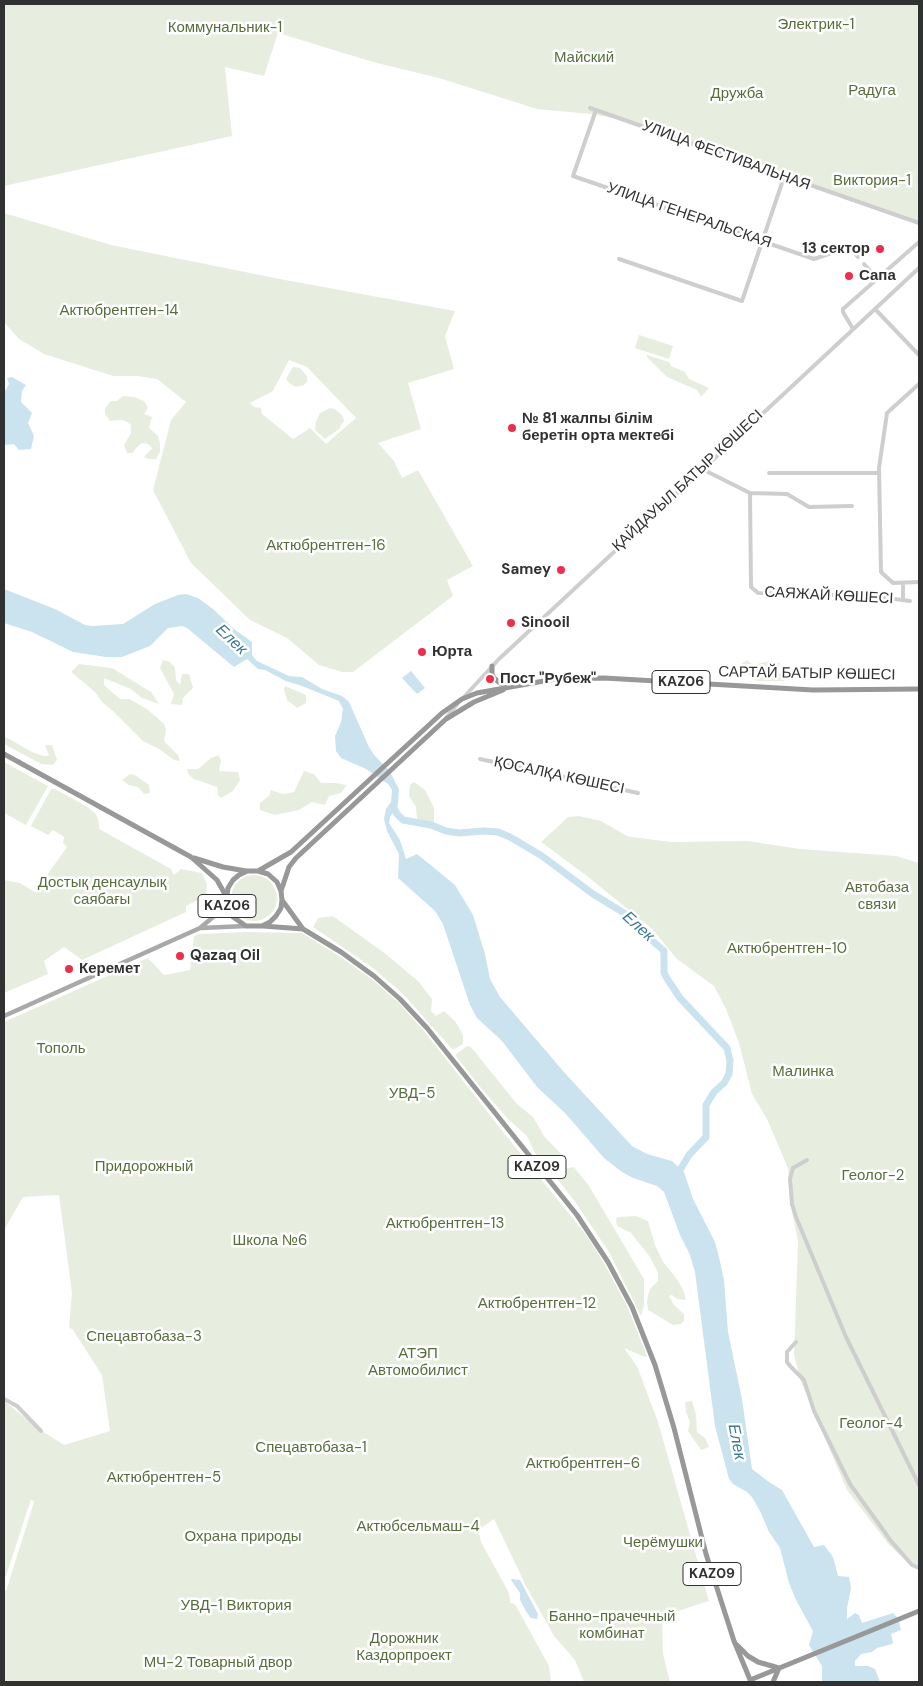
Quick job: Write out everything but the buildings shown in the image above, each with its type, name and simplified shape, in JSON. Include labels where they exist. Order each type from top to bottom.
[{"type":"highway","points":[[492,666],[492,674],[496,680],[515,686]]},
{"type":"highway","name":"САРТАЙ БАТЫР КӨШЕСІ","points":[[515,686],[556,679],[604,678],[813,690],[919,689]]},
{"type":"highway","name":"KАZ06","points":[[191,857],[223,867],[258,871],[291,852],[442,713],[462,699],[477,693],[515,686]]},
{"type":"highway","name":"KАZ06","points":[[247,871],[233,880],[228,888],[226,903],[233,917],[246,926],[262,926],[270,922],[281,908],[281,891],[296,858],[330,825],[446,719],[474,702],[515,686]]},
{"type":"highway","name":"KАZ06","points":[[4,754],[191,857],[217,880],[226,896]]},
{"type":"highway","points":[[258,871],[268,874],[277,882],[281,891]]},
{"type":"highway","name":"KAZ09","points":[[282,900],[303,929],[341,952],[374,976],[400,999],[427,1028],[577,1215],[608,1262],[632,1307],[655,1365],[674,1428],[704,1546],[734,1641],[751,1681]]},
{"type":"highway","name":"KAZ09","points":[[262,926],[303,929]]},
{"type":"highway","points":[[751,1681],[919,1611]]},
{"type":"highway","points":[[734,1641],[748,1656],[758,1662],[781,1667]]},
{"type":"highway","points":[[773,1682],[781,1667]]},
{"type":"main road","points":[[4,1016],[200,928],[219,912],[226,903]]},
{"type":"main road","points":[[200,928],[246,926]]},
{"type":"street","name":"УЛИЦА ФЕСТИВАЛЬНАЯ","points":[[590,108],[919,223]]},
{"type":"street","name":"УЛИЦА ГЕНЕРАЛЬСКАЯ","points":[[596,110],[573,176],[814,259],[849,247],[858,257]]},
{"type":"street","points":[[619,259],[742,301],[784,177]]},
{"type":"street","points":[[853,329],[843,310],[919,242]]},
{"type":"street","points":[[864,264],[877,279]]},
{"type":"street","name":"ҚАЙДАУЫЛ БАТЫР КӨШЕСІ","points":[[446,719],[492,666],[919,268]]},
{"type":"street","points":[[875,309],[919,355]]},
{"type":"street","points":[[919,384],[888,413],[879,473],[881,572],[893,583],[919,582]]},
{"type":"street","points":[[702,469],[750,493],[787,494],[809,507],[852,506]]},
{"type":"street","points":[[769,473],[879,473]]},
{"type":"street","name":"САЯЖАЙ КӨШЕСІ","points":[[750,493],[751,587],[758,593],[830,594],[837,597],[879,597],[910,601]]},
{"type":"street","points":[[903,582],[903,600]]},
{"type":"street","name":"ҚОСАЛҚА КӨШЕСІ","points":[[480,759],[638,793]]},
{"type":"street","points":[[807,1160],[793,1168],[790,1179],[792,1204],[796,1217],[846,1337],[919,1485]]},
{"type":"street","points":[[796,1342],[787,1352],[788,1362],[804,1380],[814,1411],[850,1484],[891,1541],[912,1565],[919,1568]]},
{"type":"street","points":[[4,1399],[17,1406],[41,1431]]},
{"type":"green space","points":[[4,4],[919,4],[919,223],[630,121],[591,114],[537,109],[439,78],[373,62],[278,33],[264,76],[225,67],[232,136],[4,186]]},
{"type":"green space","points":[[4,213],[111,245],[285,280],[455,311],[445,336],[454,369],[408,383],[421,429],[378,443],[394,461],[402,478],[418,470],[473,566],[447,580],[453,596],[353,672],[342,672],[319,665],[287,638],[250,620],[191,563],[153,490],[171,420],[186,402],[157,379],[137,376],[113,376],[44,354],[19,339],[4,322]],"holes":[[[289,360],[307,367],[356,418],[326,444],[310,428],[293,439],[262,414],[261,408],[254,407],[250,403],[273,391]]]},
{"type":"green space","points":[[639,335],[673,346],[669,359],[635,348]]},
{"type":"green space","points":[[647,355],[669,362],[671,366],[685,372],[689,379],[709,388],[701,397],[697,390],[667,377]]},
{"type":"green space","points":[[293,367],[300,368],[307,376],[307,382],[304,385],[296,387],[286,379]]},
{"type":"green space","points":[[123,396],[134,397],[144,401],[148,408],[144,414],[152,417],[149,428],[158,436],[160,443],[160,452],[156,459],[144,457],[152,448],[148,444],[142,443],[133,453],[127,453],[124,445],[131,433],[131,425],[122,420],[110,421],[105,414],[105,409],[111,401],[117,401]]},
{"type":"green space","points":[[330,408],[335,409],[342,415],[344,421],[339,429],[325,439],[315,430],[316,422],[320,413]]},
{"type":"green space","points":[[163,660],[170,662],[175,667],[176,680],[180,685],[182,674],[189,674],[193,688],[183,698],[182,705],[171,704],[174,694],[160,668]]},
{"type":"green space","points":[[747,660],[753,665],[770,661],[780,663],[778,668],[770,669],[769,671],[784,674],[786,677],[784,681],[758,681],[750,678],[748,674],[741,672],[740,668],[741,664]]},
{"type":"green space","points":[[79,664],[112,668],[151,692],[159,704],[142,698],[131,689],[104,678],[104,685],[120,699],[129,699],[147,709],[164,724],[166,730],[164,741],[178,755],[180,761],[174,760],[159,749],[143,741],[102,702],[95,692],[71,672]]},
{"type":"green space","points":[[285,686],[306,695],[306,703],[297,708],[287,700],[284,690]]},
{"type":"green space","points":[[4,736],[43,756],[49,756],[45,745],[52,745],[57,760],[53,765],[41,764],[4,744]]},
{"type":"green space","points":[[219,755],[221,761],[219,771],[238,772],[240,780],[233,791],[221,798],[218,795],[217,787],[194,779],[188,774],[187,769],[198,769],[211,758]]},
{"type":"green space","points":[[4,762],[48,786],[26,825],[4,813]]},
{"type":"green space","points":[[304,771],[314,774],[321,783],[347,785],[341,793],[329,796],[325,805],[312,802],[299,810],[275,815],[260,810],[260,803],[269,796],[271,790],[283,794],[294,792]]},
{"type":"green space","points":[[130,774],[135,775],[149,785],[150,793],[144,794],[138,787],[129,785],[122,780]]},
{"type":"green space","points":[[414,782],[425,790],[434,808],[434,823],[426,823],[417,819],[416,807],[409,796],[410,785]]},
{"type":"green space","name":"Достық денсаулық саябағы","points":[[51,789],[55,789],[86,806],[96,814],[99,829],[171,869],[174,875],[181,869],[202,873],[207,884],[206,896],[186,906],[186,912],[82,960],[64,947],[44,961],[48,974],[4,993],[4,880],[20,883],[35,892],[67,847],[63,843],[64,837],[53,830],[48,835],[31,826]]},
{"type":"green space","points":[[579,816],[601,821],[632,837],[671,842],[748,841],[800,849],[896,856],[919,863],[919,1567],[912,1566],[889,1545],[847,1490],[801,1382],[794,1355],[798,1241],[790,1202],[788,1168],[767,1119],[752,1094],[739,1043],[726,1009],[714,986],[677,959],[652,929],[587,876],[541,842],[568,817]]},
{"type":"green space","points":[[249,875],[259,875],[273,885],[277,898],[273,911],[267,917],[259,921],[249,921],[235,911],[231,903],[231,893],[241,879]]},
{"type":"green space","points":[[333,916],[387,955],[418,981],[432,999],[431,1011],[436,1016],[444,1011],[455,1021],[463,1035],[463,1044],[453,1050],[403,994],[373,968],[313,927],[318,918]]},
{"type":"green space","points":[[245,932],[302,933],[373,980],[398,1002],[424,1031],[587,1236],[604,1263],[628,1308],[647,1356],[645,1357],[624,1348],[637,1366],[658,1422],[709,1601],[662,1616],[663,1654],[670,1682],[584,1682],[575,1660],[554,1636],[526,1586],[494,1519],[481,1528],[479,1533],[481,1542],[509,1593],[510,1603],[515,1604],[549,1666],[551,1682],[4,1682],[4,1591],[6,1591],[34,1502],[31,1499],[4,1578],[4,1401],[39,1429],[64,1445],[110,1431],[102,1375],[73,1330],[69,1327],[72,1293],[59,1195],[23,1197],[4,1230],[4,1022],[148,958],[164,975],[190,970],[194,936],[199,934]]},
{"type":"green space","points":[[467,1046],[471,1047],[517,1104],[533,1117],[544,1136],[565,1158],[565,1166],[552,1172],[535,1153],[527,1136],[507,1118],[481,1088],[455,1055]]},
{"type":"green space","points":[[574,1167],[589,1186],[644,1279],[644,1305],[641,1316],[609,1252],[555,1176],[564,1169]]},
{"type":"green space","points":[[636,1216],[648,1221],[655,1245],[663,1262],[683,1289],[686,1300],[677,1299],[672,1295],[669,1296],[674,1305],[684,1314],[684,1321],[681,1324],[673,1325],[648,1310],[648,1296],[650,1289],[658,1281],[658,1273],[650,1257],[631,1233],[617,1226],[616,1219],[618,1217]]},
{"type":"green space","points":[[692,1401],[696,1415],[697,1432],[705,1438],[709,1447],[701,1450],[688,1431],[690,1422],[685,1402]]},
{"type":"water","points":[[12,377],[26,385],[22,391],[21,402],[32,413],[28,423],[34,436],[31,449],[19,450],[14,444],[6,445],[4,443],[4,393],[9,384],[7,378]]},
{"type":"water","points":[[4,589],[55,609],[85,625],[93,626],[123,624],[155,604],[178,595],[186,594],[198,598],[252,642],[252,655],[257,661],[289,676],[302,677],[322,689],[342,696],[349,702],[369,747],[389,770],[399,789],[398,805],[390,817],[389,823],[400,840],[406,859],[417,854],[455,885],[473,915],[485,954],[490,979],[500,997],[563,1071],[632,1146],[647,1154],[672,1161],[684,1172],[693,1199],[715,1242],[719,1257],[724,1280],[728,1332],[742,1399],[752,1469],[782,1490],[814,1547],[824,1545],[833,1557],[838,1576],[849,1577],[851,1588],[847,1619],[855,1613],[859,1615],[862,1623],[893,1613],[898,1618],[901,1630],[891,1634],[892,1644],[861,1654],[855,1661],[855,1666],[868,1666],[875,1669],[880,1682],[822,1682],[822,1666],[809,1645],[813,1631],[789,1583],[780,1548],[769,1532],[752,1497],[729,1479],[715,1426],[695,1272],[664,1192],[657,1186],[622,1172],[604,1158],[565,1113],[537,1087],[502,1041],[477,1018],[470,1005],[443,924],[435,911],[398,878],[399,854],[387,831],[384,819],[386,809],[391,802],[392,790],[388,784],[366,769],[341,758],[336,751],[335,736],[341,722],[343,709],[339,701],[286,681],[265,670],[258,669],[247,659],[234,667],[187,628],[182,626],[168,628],[150,646],[122,657],[106,657],[73,652],[32,632],[4,623]]},
{"type":"water","points":[[411,671],[425,688],[417,694],[402,678]]},
{"type":"water","points":[[512,1579],[520,1580],[538,1614],[537,1619],[531,1618],[527,1613],[520,1600],[520,1593]]},
{"type":"waterway","name":"Елек","points":[[393,806],[403,820],[431,825],[446,831],[459,833],[498,832],[510,837],[542,856],[593,894],[629,916],[637,927],[664,951],[664,973],[668,980],[680,998],[727,1048],[730,1061],[729,1074],[706,1105],[706,1137],[689,1155],[677,1175]]},
{"type":"place","name":"13 сектор","points":[[880,249]]},
{"type":"place","name":"Сапа","points":[[849,276]]},
{"type":"place","name":"№ 81 жалпы білім беретін орта мектебі","points":[[512,428]]},
{"type":"place","name":"Samey","points":[[561,570]]},
{"type":"place","name":"Sinooil","points":[[511,623]]},
{"type":"place","name":"Юрта","points":[[422,652]]},
{"type":"place","name":"Пост \"Рубеж\"","points":[[490,679]]},
{"type":"place","name":"Qazaq Oil","points":[[180,956]]},
{"type":"place","name":"Керемет","points":[[69,969]]},
{"type":"park label","name":"Электрик-1","points":[[816,25]]},
{"type":"park label","name":"Коммунальник-1","points":[[225,28]]},
{"type":"park label","name":"Майский","points":[[584,58]]},
{"type":"park label","name":"Радуга","points":[[872,91]]},
{"type":"park label","name":"Дружба","points":[[737,94]]},
{"type":"park label","name":"Виктория-1","points":[[872,181]]},
{"type":"park label","name":"Актюбрентген-14","points":[[119,311]]},
{"type":"park label","name":"Актюбрентген-16","points":[[326,546]]},
{"type":"park label","name":"Автобаза связи","points":[[877,896]]},
{"type":"park label","name":"Актюбрентген-10","points":[[787,949]]},
{"type":"park label","name":"Тополь","points":[[61,1049]]},
{"type":"park label","name":"Малинка","points":[[803,1072]]},
{"type":"park label","name":"УВД-5","points":[[412,1094]]},
{"type":"park label","name":"Придорожный","points":[[144,1167]]},
{"type":"park label","name":"Геолог-2","points":[[873,1176]]},
{"type":"park label","name":"Актюбрентген-13","points":[[445,1224]]},
{"type":"park label","name":"Школа №6","points":[[270,1241]]},
{"type":"park label","name":"Актюбрентген-12","points":[[537,1304]]},
{"type":"park label","name":"Спецавтобаза-3","points":[[144,1337]]},
{"type":"park label","name":"АТЭП Автомобилист","points":[[418,1362]]},
{"type":"park label","name":"Геолог-4","points":[[871,1424]]},
{"type":"park label","name":"Спецавтобаза-1","points":[[311,1448]]},
{"type":"park label","name":"Актюбрентген-6","points":[[583,1464]]},
{"type":"park label","name":"Актюбрентген-5","points":[[164,1478]]},
{"type":"park label","name":"Актюбсельмаш-4","points":[[418,1527]]},
{"type":"park label","name":"Охрана природы","points":[[243,1537]]},
{"type":"park label","name":"Черёмушки","points":[[663,1543]]},
{"type":"park label","name":"УВД-1 Виктория","points":[[236,1606]]},
{"type":"park label","name":"Банно-прачечный комбинат","points":[[612,1626]]},
{"type":"park label","name":"Дорожник Каздорпроект","points":[[404,1648]]},
{"type":"park label","name":"МЧ-2 Товарный двор","points":[[218,1663]]}]
